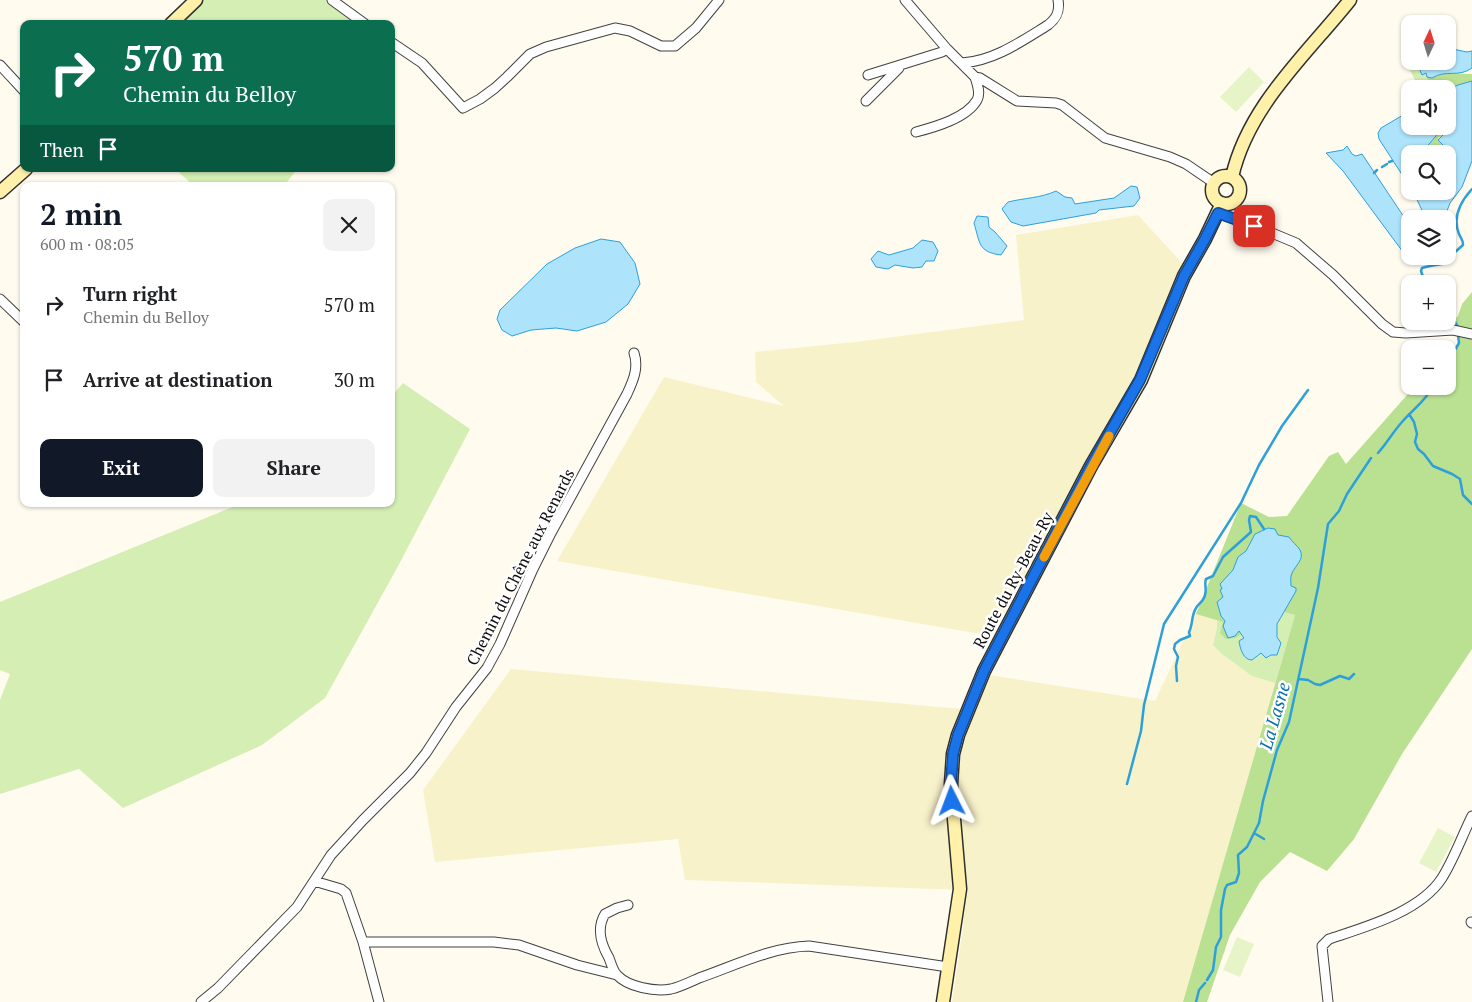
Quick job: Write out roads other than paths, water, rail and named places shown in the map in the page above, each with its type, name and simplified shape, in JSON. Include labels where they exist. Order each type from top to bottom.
[{"type":"street","points":[[175,20],[196,0]]},
{"type":"street","points":[[332,0],[359,20]]},
{"type":"street","points":[[395,45],[422,63],[460,107],[464,108],[495,88],[530,54],[546,47],[615,28],[630,31],[656,44],[671,47],[684,40],[719,0]]},
{"type":"street","points":[[905,0],[947,49],[976,77],[1017,101],[1062,105],[1105,138],[1170,157],[1186,164],[1214,183]]},
{"type":"street","points":[[962,63],[991,57],[1048,25],[1058,14],[1058,0]]},
{"type":"street","points":[[1232,177],[1236,161],[1256,119],[1270,96],[1350,0]]},
{"type":"street","points":[[868,75],[947,49]]},
{"type":"street","points":[[866,101],[903,64]]},
{"type":"street","points":[[0,65],[20,87]]},
{"type":"street","points":[[916,132],[945,124],[978,100],[979,94],[976,77]]},
{"type":"street","points":[[0,192],[23,172]]},
{"type":"street","points":[[1214,183],[1222,177],[1232,177],[1239,183],[1240,192],[1235,200],[1220,208]]},
{"type":"street","points":[[1214,183],[1214,195],[1220,208],[1296,244],[1333,275],[1382,324],[1394,332],[1453,330],[1472,334]]},
{"type":"street","name":"Route du Ry-Beau-Ry","points":[[943,1002],[960,889],[951,784],[953,754],[958,735],[984,671],[1091,466],[1140,380],[1184,276],[1220,208]]},
{"type":"street","points":[[0,299],[20,318]]},
{"type":"street","name":"Chemin du Chêne aux Renards","points":[[201,1002],[218,988],[297,907],[338,847],[410,773],[426,753],[451,714],[492,660],[541,552],[628,394],[635,378],[636,358],[634,353]]},
{"type":"street","points":[[1328,1002],[1322,946],[1324,942],[1398,914],[1433,888],[1446,870],[1472,816]]},
{"type":"street","points":[[314,881],[340,888],[346,893],[363,942],[378,1002]]},
{"type":"street","points":[[617,975],[601,940],[600,927],[605,914],[628,905]]},
{"type":"street","points":[[363,942],[494,942],[519,945],[578,965],[617,975],[639,987],[663,990],[782,949],[809,946],[948,968]]},
{"type":"water","points":[[1456,50],[1472,51],[1472,68],[1467,71],[1437,75],[1432,78],[1427,77],[1426,73],[1422,75],[1420,70],[1456,70]]},
{"type":"water","points":[[1472,81],[1472,161],[1462,187],[1456,195],[1456,145],[1443,145],[1438,140],[1443,135],[1456,135],[1456,86]]},
{"type":"water","points":[[1401,116],[1401,135],[1437,135],[1428,145],[1401,145],[1401,173],[1379,139],[1378,133],[1381,128]]},
{"type":"water","points":[[1347,146],[1352,154],[1356,156],[1362,154],[1401,212],[1401,249],[1343,171],[1326,153],[1343,150]]},
{"type":"water","points":[[1131,186],[1137,187],[1140,198],[1134,206],[1099,210],[1096,213],[1023,226],[1011,222],[1002,209],[1008,202],[1038,197],[1056,191],[1065,197],[1072,198],[1075,204],[1114,198]]},
{"type":"water","points":[[1417,200],[1452,200],[1447,210],[1422,210]]},
{"type":"water","points":[[977,216],[988,217],[989,227],[1007,246],[1001,255],[988,252],[981,245],[974,223]]},
{"type":"water","points":[[601,239],[620,242],[635,263],[640,284],[628,304],[606,322],[577,331],[556,328],[531,330],[512,336],[502,330],[497,319],[500,310],[547,264],[575,248]]},
{"type":"water","points":[[922,240],[933,242],[938,251],[934,261],[926,261],[922,267],[913,268],[895,265],[888,269],[876,267],[871,259],[878,251],[889,255],[913,248]]},
{"type":"water","points":[[1268,528],[1275,529],[1278,535],[1289,537],[1300,550],[1301,556],[1291,576],[1291,586],[1296,588],[1296,591],[1277,624],[1277,637],[1281,643],[1277,655],[1271,655],[1266,658],[1261,653],[1252,660],[1246,658],[1242,653],[1239,641],[1244,638],[1239,631],[1235,636],[1228,638],[1223,626],[1225,621],[1221,616],[1217,602],[1223,597],[1220,584],[1233,570],[1238,557],[1246,551],[1255,534]]},
{"type":"waterway","points":[[1382,167],[1387,164]]},
{"type":"waterway","points":[[1374,173],[1377,170]]},
{"type":"waterway","name":"La Lasne","points":[[1422,275],[1422,268],[1450,262],[1454,253],[1463,245],[1457,228],[1457,215],[1461,204],[1472,189]]},
{"type":"waterway","name":"La Lasne","points":[[1456,324],[1458,327]]},
{"type":"waterway","name":"La Lasne","points":[[1456,348],[1459,343],[1458,335]]},
{"type":"waterway","points":[[1127,784],[1141,731],[1144,705],[1164,624],[1241,503],[1259,465],[1282,426],[1308,390]]},
{"type":"waterway","name":"La Lasne","points":[[1378,453],[1402,422],[1428,395]]},
{"type":"waterway","points":[[1409,414],[1414,422],[1417,434],[1415,442],[1418,449],[1433,466],[1460,479],[1463,495],[1472,504]]},
{"type":"waterway","name":"La Lasne","points":[[1207,980],[1213,970],[1216,947],[1221,937],[1221,910],[1225,889],[1227,885],[1236,882],[1239,873],[1238,855],[1247,847],[1259,823],[1277,750],[1289,722],[1318,588],[1328,524],[1339,511],[1347,494],[1371,458]]},
{"type":"waterway","points":[[1177,681],[1176,666],[1178,657],[1174,649],[1175,644],[1190,636],[1189,632],[1194,611],[1203,600],[1206,591],[1206,579],[1213,576],[1223,557],[1251,532],[1250,516],[1256,517],[1264,529]]},
{"type":"waterway","points":[[1299,679],[1308,680],[1320,685],[1340,676],[1349,679],[1354,674]]},
{"type":"waterway","points":[[1254,833],[1264,839]]},
{"type":"waterway","name":"La Lasne","points":[[1196,1002],[1199,990],[1205,983]]}]
